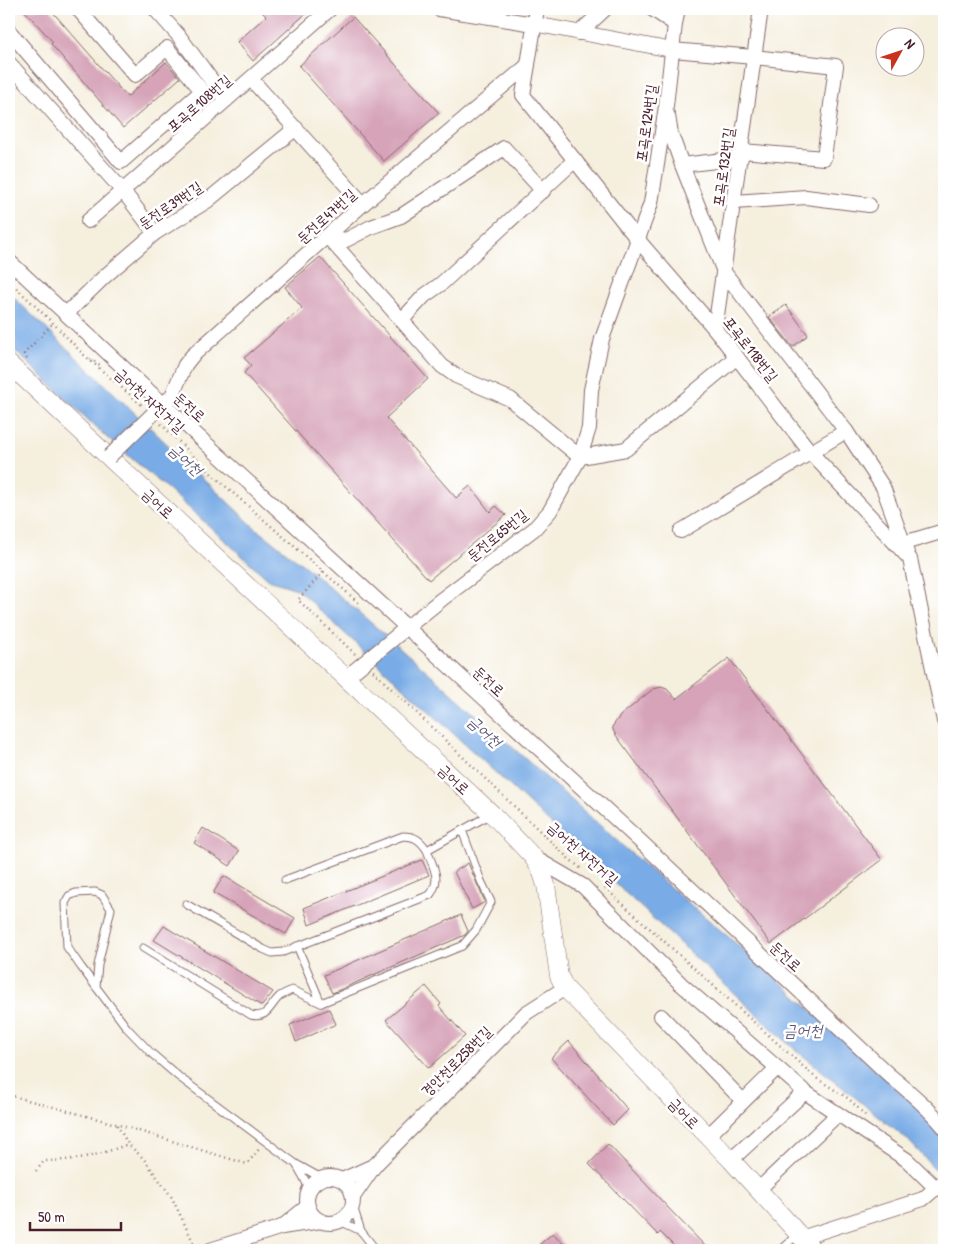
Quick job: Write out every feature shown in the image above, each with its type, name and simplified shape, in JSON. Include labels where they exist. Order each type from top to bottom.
[{"type":"street","points":[[9,31],[121,162],[202,91],[167,48],[135,75],[78,9]]},
{"type":"street","points":[[155,9],[179,36],[226,100]]},
{"type":"street","name":"포곡로108번길","points":[[88,221],[330,9]]},
{"type":"street","points":[[439,9],[534,24],[672,50],[836,66],[824,158],[741,154],[682,165]]},
{"type":"street","name":"포곡로118번길","points":[[537,9],[523,95],[638,240],[715,329],[811,453],[910,559]]},
{"type":"street","points":[[579,32],[605,9]]},
{"type":"street","points":[[652,9],[675,24]]},
{"type":"street","name":"포곡로124번길","points":[[580,456],[590,428],[591,390],[602,339],[651,203],[678,9]]},
{"type":"street","name":"포곡로132번길","points":[[715,329],[761,9]]},
{"type":"street","points":[[9,63],[123,191],[154,233]]},
{"type":"street","name":"둔전로47번길","points":[[110,457],[172,396],[185,365],[192,356],[363,204],[528,65]]},
{"type":"street","points":[[251,80],[363,204]]},
{"type":"street","points":[[666,106],[671,134],[724,272],[846,431],[883,487],[910,559],[944,721]]},
{"type":"street","name":"둔전로39번길","points":[[66,314],[104,276],[154,233],[207,201],[296,128]]},
{"type":"street","points":[[328,237],[346,240],[371,227],[400,216],[504,148],[543,191]]},
{"type":"street","points":[[402,320],[424,296],[441,284],[575,160]]},
{"type":"street","points":[[734,202],[806,197],[869,205]]},
{"type":"street","points":[[328,237],[442,366],[456,376],[510,399],[580,456],[626,449],[737,358]]},
{"type":"street","name":"둔전로","points":[[9,261],[383,605],[403,631],[640,841],[889,1075],[922,1102],[944,1127]]},
{"type":"street","name":"금어로","points":[[9,364],[350,675],[534,857],[546,885],[558,976],[565,988],[731,1160],[813,1250]]},
{"type":"street","points":[[681,530],[846,431]]},
{"type":"street","name":"둔전로65번길","points":[[350,675],[442,599],[534,529],[550,511],[580,456]]},
{"type":"street","points":[[904,543],[944,532]]},
{"type":"street","points":[[534,857],[583,886],[681,984],[805,1092],[907,1160],[940,1185],[922,1199],[799,1236]]},
{"type":"street","name":"경안천로258번길","points":[[375,1164],[526,1013],[565,988]]},
{"type":"street","points":[[661,1016],[743,1102]]},
{"type":"street","points":[[707,1137],[776,1068]]},
{"type":"street","points":[[731,1160],[805,1092]]},
{"type":"street","points":[[758,1190],[838,1114]]},
{"type":"street","points":[[342,1180],[375,1164]]},
{"type":"street","points":[[353,1201],[348,1185],[342,1180],[335,1178],[323,1179],[314,1184],[310,1190],[308,1206],[311,1213],[321,1221],[331,1224],[340,1221],[350,1213],[353,1201],[375,1164]]},
{"type":"street","points":[[282,1227],[308,1206]]},
{"type":"street","points":[[210,1250],[282,1227],[321,1221]]},
{"type":"lane","points":[[427,850],[492,814]]},
{"type":"lane","points":[[143,948],[251,1015],[259,1017],[266,1014],[281,996],[292,990],[321,1003],[462,946],[476,930],[491,902],[462,830]]},
{"type":"lane","points":[[186,904],[263,949],[272,952],[283,952],[430,895],[436,887],[436,879],[427,850],[422,842],[414,836],[403,836],[285,880]]},
{"type":"lane","points":[[96,987],[98,965],[111,909],[102,895],[95,892],[76,893],[69,896],[65,903],[67,947],[96,987],[127,1028],[151,1053],[179,1077],[296,1164],[323,1179]]},
{"type":"lane","points":[[297,946],[321,1003]]},
{"type":"lane","points":[[296,1164],[310,1190]]},
{"type":"lane","points":[[353,1201],[361,1230],[376,1250]]},
{"type":"lane","points":[[340,1221],[361,1230]]},
{"type":"lane","points":[[780,1250],[799,1236]]},
{"type":"path","name":"금어천 자전거길","points":[[9,281],[84,356],[148,411]]},
{"type":"path","points":[[28,362],[24,354],[53,323]]},
{"type":"path","name":"금어천 자전거길","points":[[155,418],[216,478],[265,519],[357,602],[368,608],[383,605]]},
{"type":"path","points":[[323,572],[298,600],[360,659]]},
{"type":"path","name":"금어천 자전거길","points":[[367,665],[561,851],[584,870]]},
{"type":"path","name":"금어천 자전거길","points":[[599,883],[816,1078],[849,1099],[868,1119]]},
{"type":"path","points":[[9,1095],[116,1124],[247,1164],[265,1141]]},
{"type":"path","points":[[116,1124],[128,1144],[143,1158],[171,1196],[197,1250]]},
{"type":"path","points":[[36,1171],[44,1161],[60,1161],[90,1156],[112,1151],[128,1144]]},
{"type":"water","name":"금어천","points":[[9,293],[253,526],[306,567],[427,671],[643,864],[773,975],[928,1118],[944,1139],[944,1167],[938,1172],[908,1140],[791,1046],[297,589],[269,580],[169,490],[105,436],[9,345]]},
{"type":"building","points":[[23,9],[50,9],[127,97],[166,62],[180,78],[123,128],[51,44],[53,42]]},
{"type":"building","points":[[259,9],[311,9],[253,61],[237,42],[266,16]]},
{"type":"building","points":[[353,17],[439,113],[384,161],[299,66]]},
{"type":"building","points":[[320,257],[428,379],[386,418],[456,498],[470,486],[490,512],[496,506],[506,515],[429,580],[244,373],[251,365],[244,358],[302,308],[285,287]]},
{"type":"building","points":[[786,305],[808,335],[793,347],[769,317]]},
{"type":"building","points":[[729,658],[882,860],[771,944],[615,734],[612,727],[620,716],[653,689],[661,687],[667,689],[676,699]]},
{"type":"building","points":[[203,828],[239,851],[230,866],[194,843]]},
{"type":"building","points":[[422,860],[429,875],[309,925],[304,908]]},
{"type":"building","points":[[468,863],[485,902],[472,909],[454,872]]},
{"type":"building","points":[[224,876],[295,918],[286,934],[213,893]]},
{"type":"building","points":[[461,915],[468,931],[465,935],[332,993],[324,975]]},
{"type":"building","points":[[164,926],[273,992],[262,1006],[154,940]]},
{"type":"building","points":[[426,986],[441,1004],[439,1006],[465,1036],[429,1068],[386,1020]]},
{"type":"building","points":[[329,1009],[336,1024],[296,1042],[290,1025]]},
{"type":"building","points":[[569,1041],[628,1110],[613,1125],[551,1058]]},
{"type":"building","points":[[608,1144],[709,1250],[678,1250],[660,1232],[658,1235],[589,1164]]},
{"type":"building","points":[[553,1233],[569,1250],[533,1250]]}]
